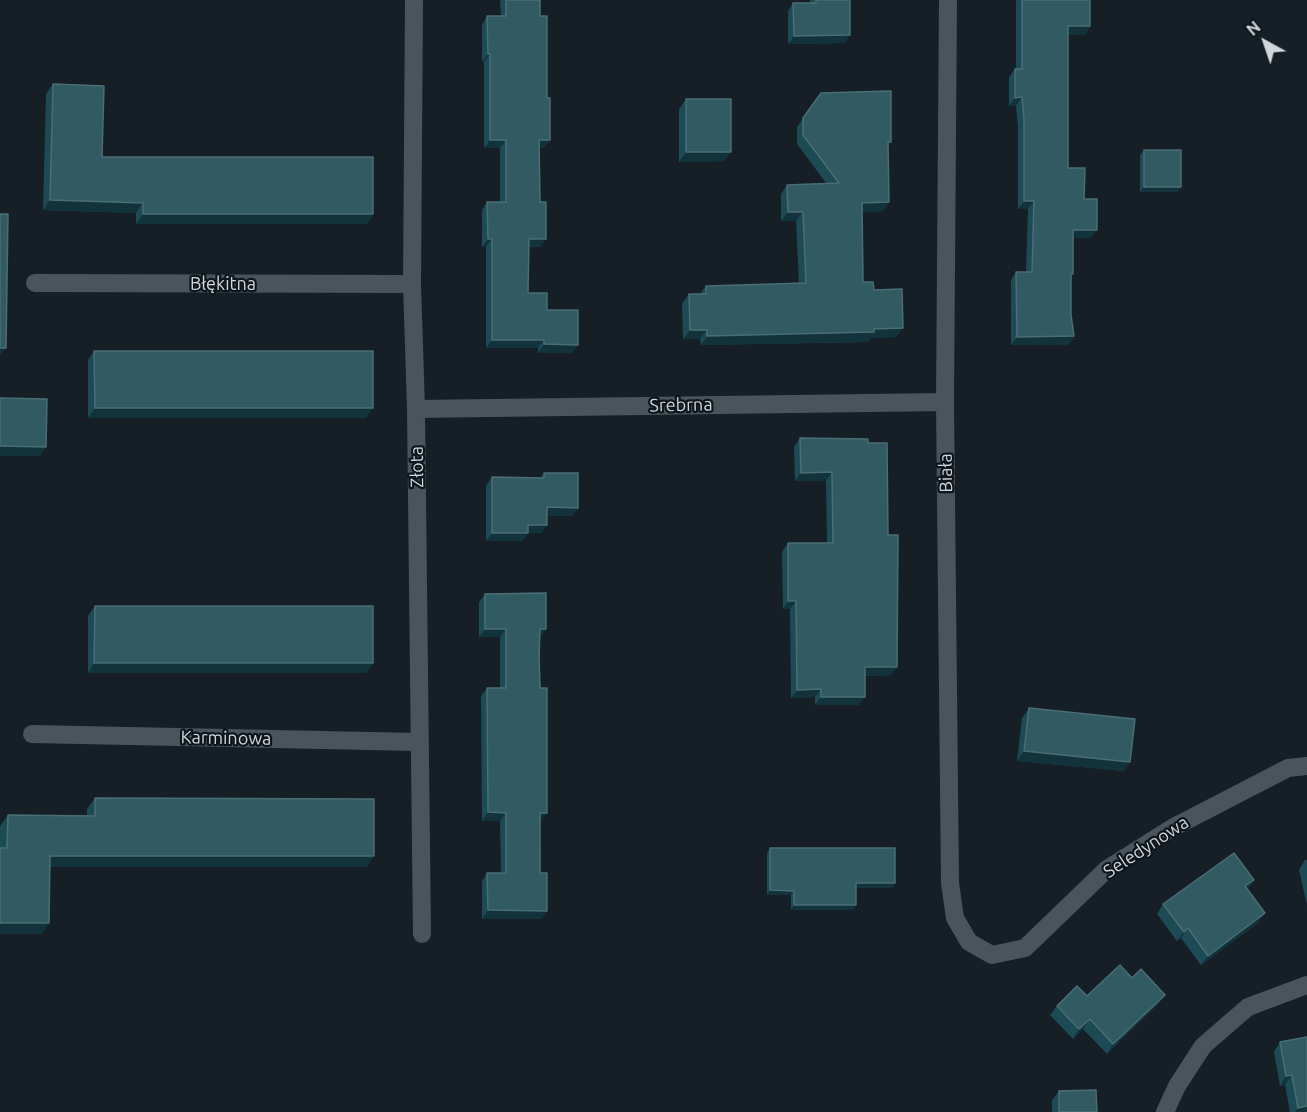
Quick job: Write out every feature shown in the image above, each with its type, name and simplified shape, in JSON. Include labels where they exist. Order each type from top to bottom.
[{"type":"street","name":"Złota","points":[[414,0],[412,284],[416,409],[422,934]]},
{"type":"street","name":"Biała","points":[[948,0],[945,402],[950,883],[955,918],[969,942]]},
{"type":"street","name":"Błękitna","points":[[35,283],[412,284]]},
{"type":"street","name":"Srebrna","points":[[416,409],[945,402]]},
{"type":"street","name":"Karminowa","points":[[32,734],[419,742]]},
{"type":"street","name":"Seledynowa","points":[[969,942],[992,955],[1025,948],[1107,869],[1172,828],[1288,768],[1307,766]]},
{"type":"street","points":[[1165,1112],[1177,1086],[1203,1046],[1248,1007],[1307,985]]},
{"type":"building","points":[[506,0],[540,0],[540,16],[547,16],[547,98],[550,98],[550,140],[539,140],[540,202],[546,202],[546,239],[529,239],[528,293],[547,293],[547,310],[578,310],[578,345],[544,344],[544,340],[492,340],[492,239],[488,239],[487,202],[506,202],[506,140],[490,140],[490,54],[488,54],[487,16],[506,16]]},
{"type":"building","points":[[816,0],[850,0],[850,35],[794,36],[793,3],[816,3]]},
{"type":"building","points":[[1022,0],[1090,0],[1090,26],[1068,26],[1068,168],[1085,168],[1084,199],[1097,199],[1097,230],[1073,230],[1071,315],[1074,336],[1017,337],[1016,272],[1032,272],[1034,201],[1024,201],[1024,119],[1022,97],[1015,98],[1015,69],[1022,69]]},
{"type":"building","points":[[53,84],[104,86],[102,157],[373,157],[373,214],[143,214],[143,203],[50,200]]},
{"type":"building","points":[[891,91],[891,142],[888,142],[889,202],[862,203],[863,282],[873,282],[874,290],[902,289],[903,328],[874,329],[874,332],[707,336],[707,330],[690,330],[689,294],[706,294],[706,286],[806,283],[803,212],[788,212],[787,185],[839,183],[803,135],[803,118],[821,93]]},
{"type":"building","points":[[686,99],[731,99],[731,152],[686,152]]},
{"type":"building","points":[[1144,150],[1181,150],[1181,187],[1144,187]]},
{"type":"building","points":[[0,214],[8,214],[6,348],[0,348]]},
{"type":"building","points":[[94,351],[373,351],[373,408],[95,408]]},
{"type":"building","points":[[0,398],[47,399],[46,447],[0,446]]},
{"type":"building","points":[[800,438],[868,439],[868,443],[887,443],[888,535],[898,535],[897,667],[865,667],[865,697],[821,697],[821,689],[797,690],[796,601],[788,601],[788,543],[833,543],[832,472],[801,473]]},
{"type":"building","points":[[544,473],[578,473],[578,508],[547,507],[547,525],[528,525],[528,533],[492,533],[492,477],[544,478]]},
{"type":"building","points":[[546,593],[546,629],[540,629],[539,657],[540,688],[547,688],[547,813],[540,813],[540,873],[547,873],[547,911],[488,910],[487,873],[506,873],[506,813],[488,812],[487,688],[506,688],[506,629],[485,629],[485,594]]},
{"type":"building","points":[[95,606],[373,606],[373,663],[94,663]]},
{"type":"building","points":[[1029,708],[1135,719],[1130,762],[1024,751]]},
{"type":"building","points":[[95,798],[374,799],[374,856],[50,856],[49,923],[0,923],[0,848],[7,848],[8,815],[95,816]]},
{"type":"building","points":[[770,848],[895,848],[895,883],[856,883],[856,905],[794,905],[794,891],[770,890]]},
{"type":"building","points":[[1234,853],[1254,880],[1245,886],[1265,913],[1208,956],[1188,928],[1184,932],[1163,904]]},
{"type":"building","points":[[1120,965],[1132,978],[1141,969],[1165,995],[1113,1044],[1090,1019],[1079,1029],[1057,1006],[1077,986],[1087,996]]},
{"type":"building","points":[[1307,1037],[1307,1106],[1298,1108],[1292,1075],[1286,1076],[1280,1042]]},
{"type":"building","points":[[1096,1090],[1097,1112],[1059,1112],[1059,1091]]}]
